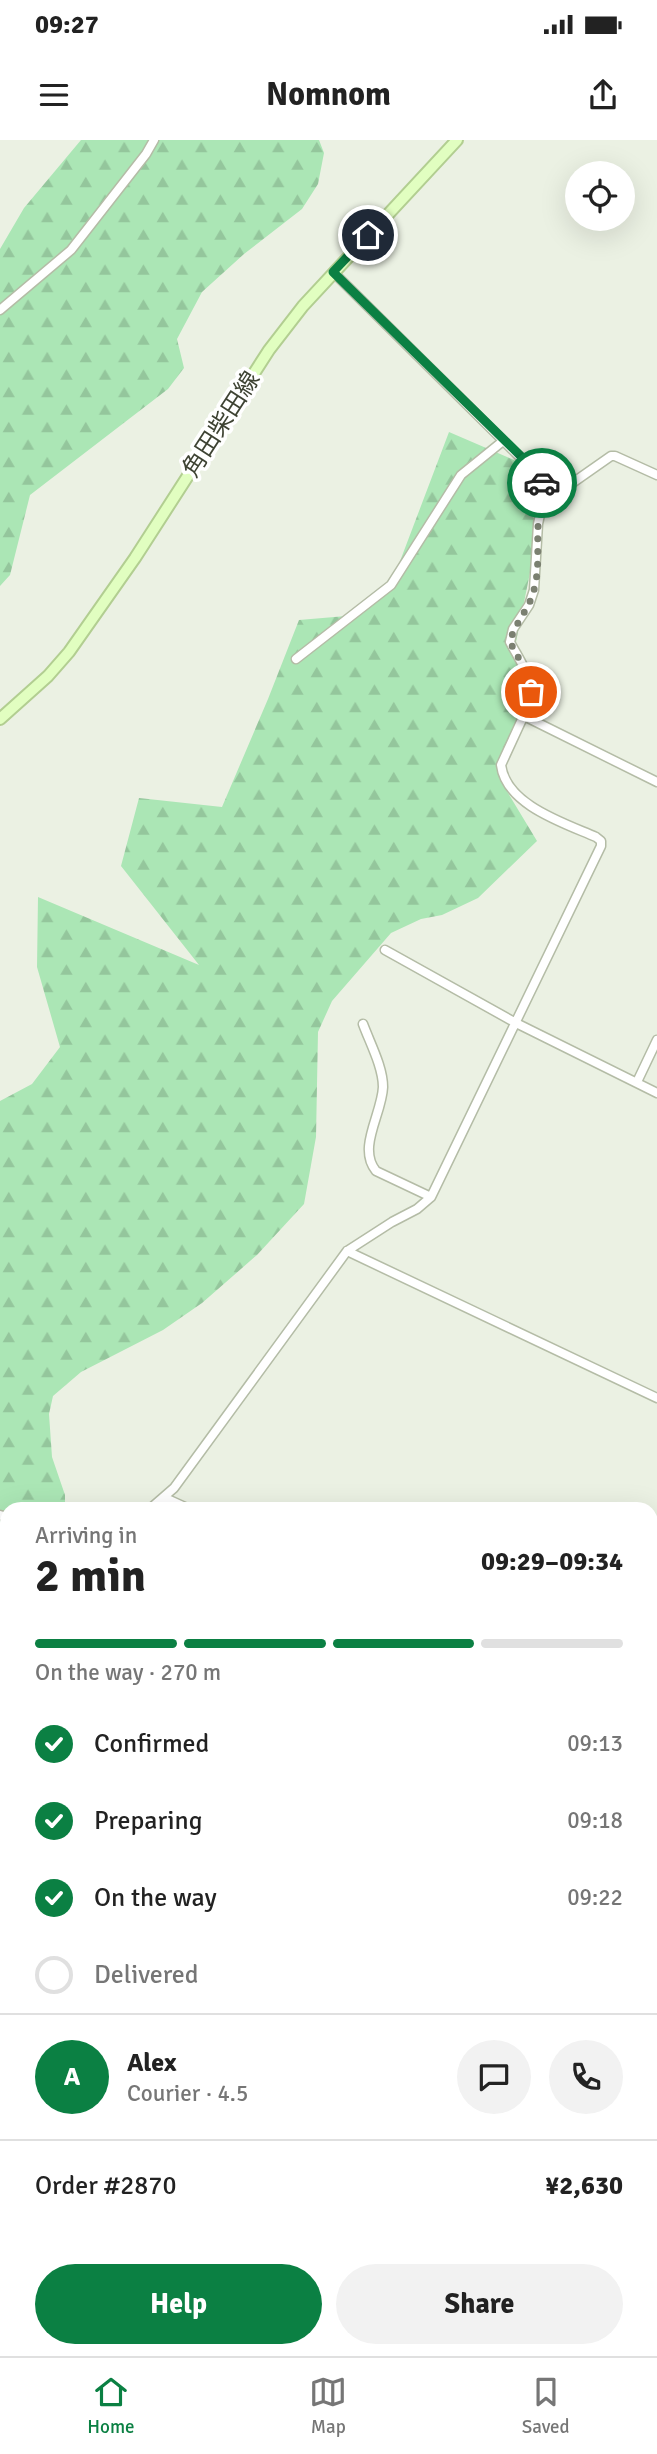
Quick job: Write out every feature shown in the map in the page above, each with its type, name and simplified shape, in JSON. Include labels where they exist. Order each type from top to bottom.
[{"type":"main road","name":"角田柴田線","points":[[0,719],[48,676],[69,652],[135,558],[269,350],[333,272],[457,140]]},
{"type":"street","points":[[0,310],[71,250],[139,164],[154,140]]},
{"type":"street","points":[[159,1502],[347,1251],[432,1197],[601,846],[601,841],[596,837],[541,812],[515,793],[502,775],[501,765],[530,702],[530,679],[510,642],[513,629],[529,605],[534,590],[544,496],[539,476],[333,272]]},
{"type":"street","points":[[296,659],[391,585],[461,475],[503,441]]},
{"type":"street","points":[[541,505],[611,456],[657,475]]},
{"type":"street","points":[[524,716],[657,782]]},
{"type":"street","points":[[385,950],[516,1023],[657,1093]]},
{"type":"street","points":[[363,1024],[383,1086],[370,1141],[370,1164],[376,1171],[432,1197]]},
{"type":"street","points":[[637,1082],[657,1040]]},
{"type":"street","points":[[347,1251],[657,1398]]},
{"type":"street","points":[[165,1498],[166,1502]]},
{"type":"street","points":[[165,1498],[174,1502]]},
{"type":"green space","points":[[81,140],[319,140],[324,153],[318,184],[302,209],[244,254],[202,292],[177,339],[184,368],[168,389],[30,495],[10,575],[0,586],[0,249],[24,208]]},
{"type":"green space","points":[[449,432],[521,463],[538,533],[514,652],[530,707],[499,778],[537,841],[478,898],[442,915],[421,919],[391,933],[332,1001],[318,1032],[316,1137],[304,1204],[257,1255],[202,1303],[163,1330],[81,1372],[53,1396],[49,1414],[52,1457],[65,1502],[0,1502],[0,1101],[32,1084],[60,1047],[37,967],[38,897],[199,965],[121,866],[139,798],[222,807],[299,620],[358,615],[391,585]]},
{"type":"way so far","points":[[531,692],[525,666],[510,642],[513,629],[529,605],[534,590],[538,524],[544,496],[542,483]]},
{"type":"route","points":[[368,235],[333,272],[536,471],[542,483]]}]
